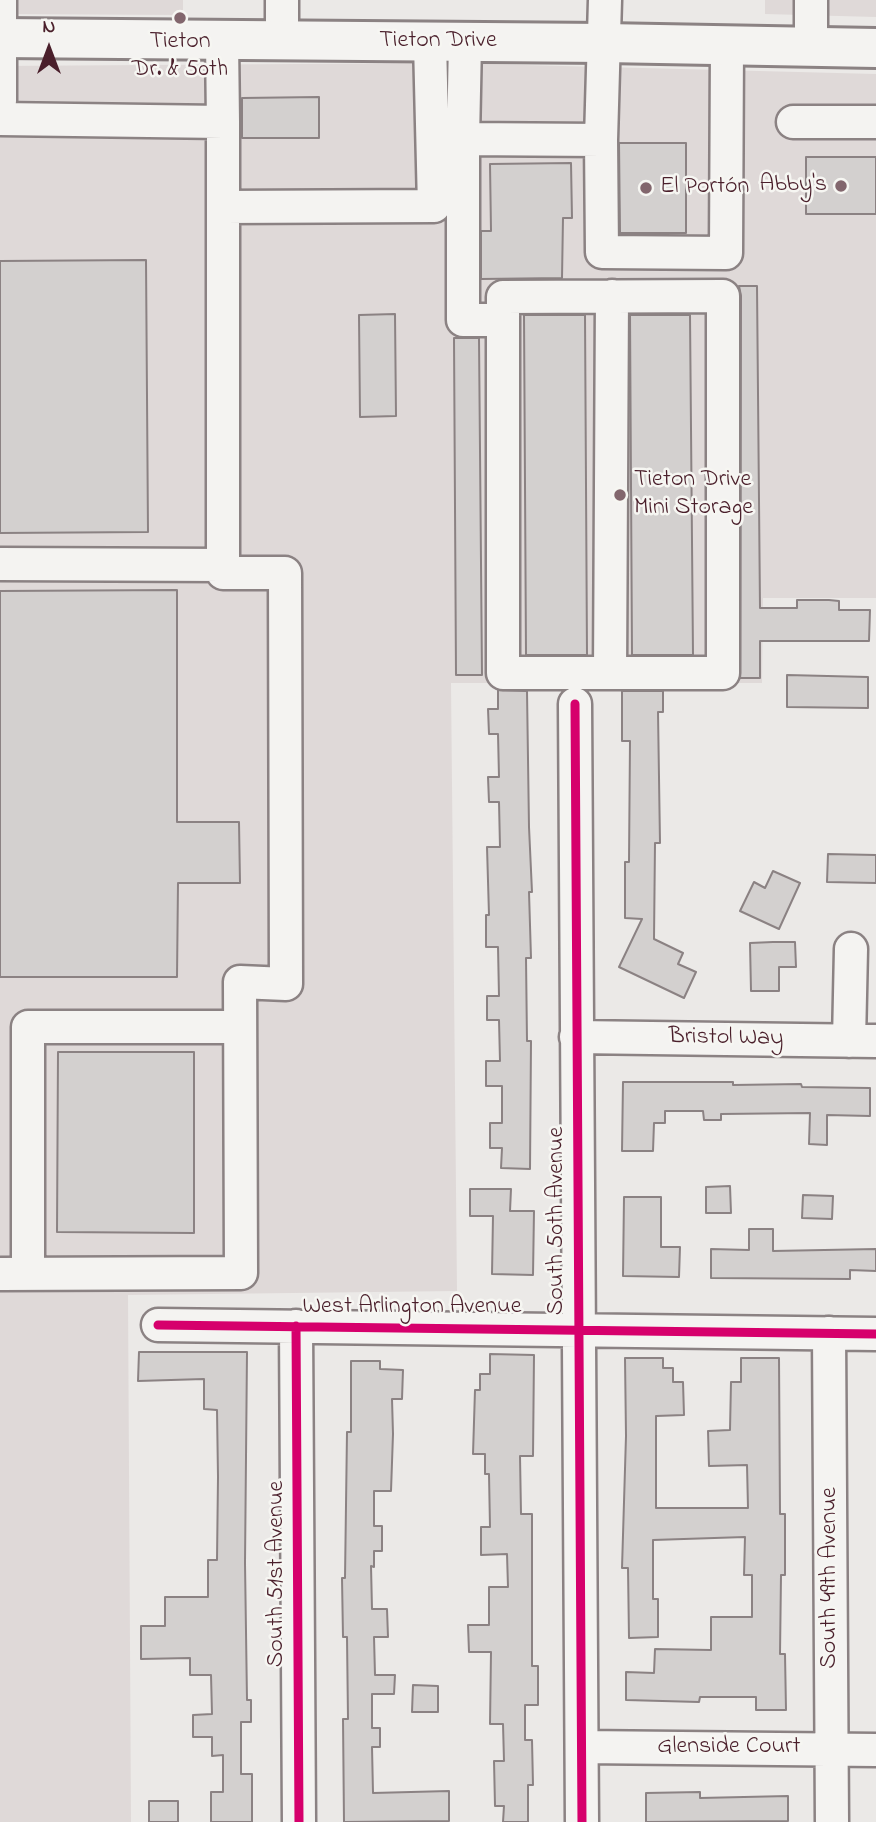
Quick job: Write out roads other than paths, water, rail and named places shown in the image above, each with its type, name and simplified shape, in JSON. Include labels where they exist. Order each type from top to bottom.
[{"type":"main road","name":"Tieton Drive","points":[[0,38],[876,48]]},
{"type":"street","points":[[0,0],[0,101]]},
{"type":"street","points":[[282,0],[282,42]]},
{"type":"street","points":[[605,0],[601,140],[602,253],[726,253],[727,45]]},
{"type":"street","points":[[811,0],[811,47]]},
{"type":"street","points":[[222,41],[223,573],[285,573],[286,984],[240,982],[241,1273],[14,1274],[28,1027],[240,1027]]},
{"type":"street","points":[[223,207],[434,206],[448,43]]},
{"type":"street","points":[[448,43],[463,139],[463,320],[503,320]]},
{"type":"street","points":[[0,120],[223,122]]},
{"type":"street","points":[[793,122],[876,122]]},
{"type":"street","points":[[463,139],[601,140]]},
{"type":"street","points":[[503,296],[612,296],[723,296],[723,673],[503,673],[503,296]]},
{"type":"street","points":[[610,673],[612,296]]},
{"type":"street","points":[[0,564],[223,565]]},
{"type":"street","name":"South 50th Avenue","points":[[575,704],[582,1822]]},
{"type":"street","points":[[851,948],[862,1041]]},
{"type":"street","name":"Bristol Way","points":[[576,1037],[862,1041]]},
{"type":"street","name":"West Arlington Avenue","points":[[158,1325],[876,1334]]},
{"type":"street","name":"South 51st Avenue","points":[[296,1326],[299,1822]]},
{"type":"street","name":"South 49th Avenue","points":[[830,1333],[832,1822]]},
{"type":"street","name":"Glenside Court","points":[[582,1747],[876,1750]]},
{"type":"place","name":"Tieton Dr. & 50th","points":[[180,18]]},
{"type":"place","name":"Abby's","points":[[841,186]]},
{"type":"place","name":"El Portón","points":[[646,188]]},
{"type":"place","name":"Tieton Drive Mini Storage","points":[[620,495]]}]
